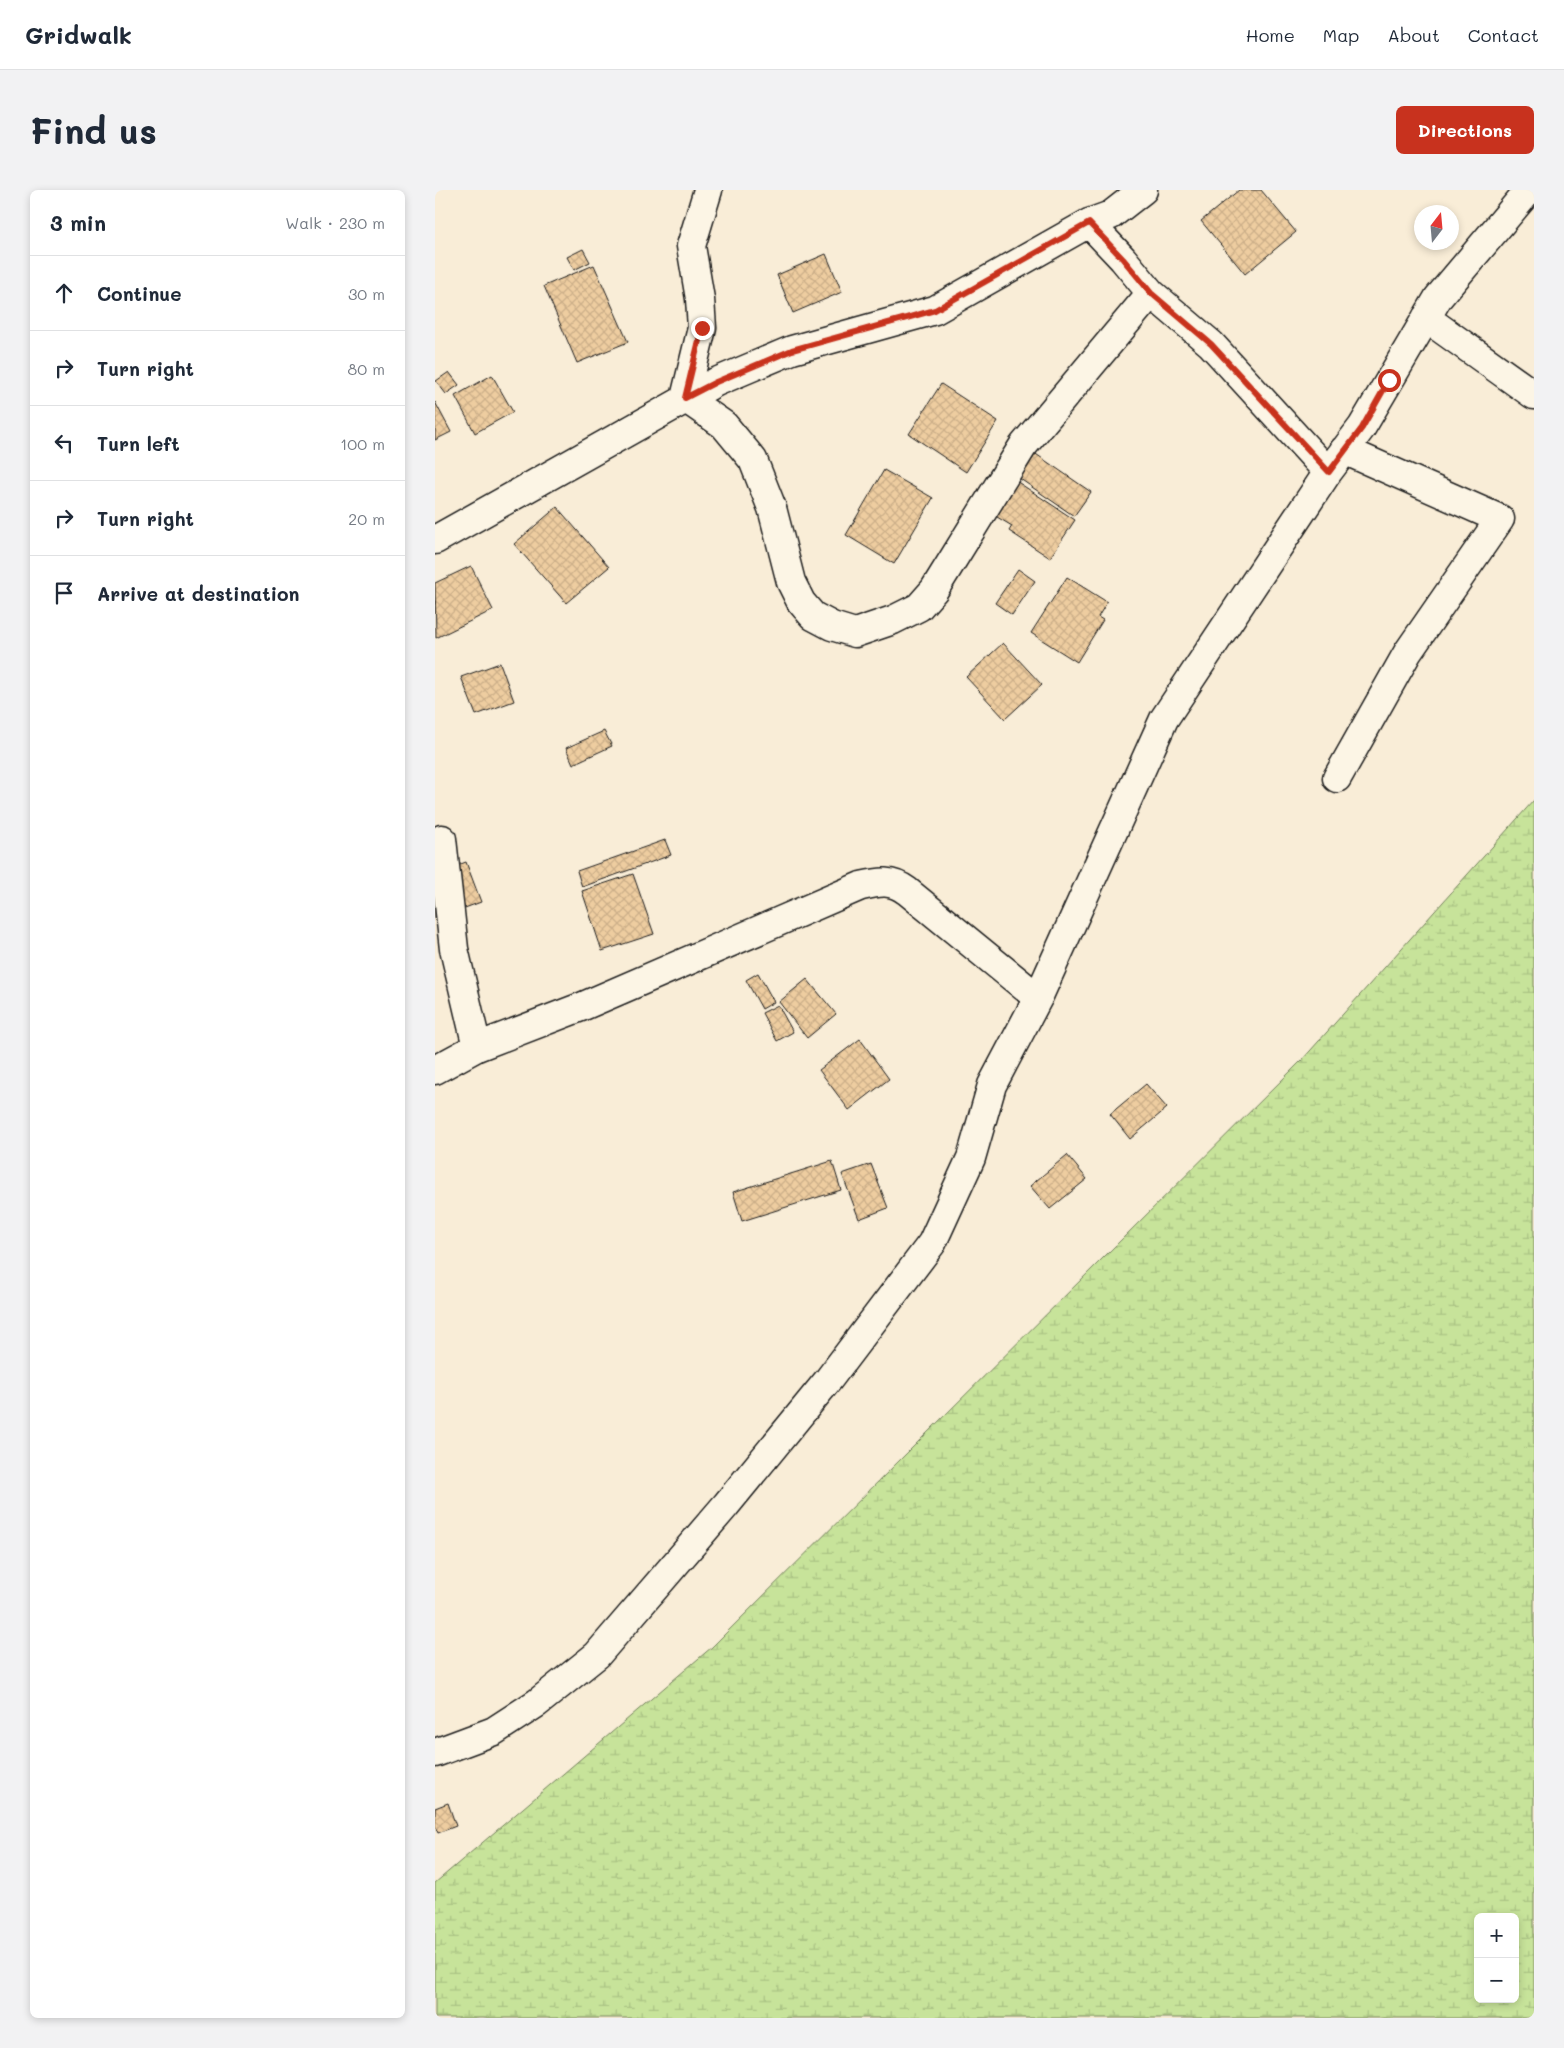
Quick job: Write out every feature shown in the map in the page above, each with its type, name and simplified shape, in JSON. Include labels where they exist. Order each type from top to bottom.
[{"type":"street","points":[[685,398],[702,328],[700,299],[691,246],[708,190]]},
{"type":"street","points":[[435,540],[716,382],[792,350],[935,310],[1089,223],[1111,215],[1143,190]]},
{"type":"street","points":[[435,1753],[494,1731],[537,1703],[597,1655],[726,1505],[829,1379],[932,1243],[971,1158],[992,1085],[1038,998],[1163,719],[1344,450],[1362,428],[1438,298],[1529,190]]},
{"type":"street","points":[[1089,223],[1123,259],[1151,293],[1211,344],[1329,472]]},
{"type":"street","points":[[685,398],[724,425],[753,460],[772,508],[791,582],[801,602],[813,616],[832,626],[855,633],[893,620],[919,607],[929,596],[1023,446],[1151,293]]},
{"type":"street","points":[[1427,318],[1534,395]]},
{"type":"street","points":[[1337,778],[1408,652],[1501,519],[1344,450]]},
{"type":"street","points":[[443,839],[454,949],[477,1046]]},
{"type":"street","points":[[435,1070],[477,1046],[581,1007],[861,886],[886,881],[898,884],[1038,998]]},
{"type":"green space","points":[[1534,800],[1534,2018],[435,2018],[435,1883],[712,1647],[1302,1060]]},
{"type":"building","points":[[1239,190],[1261,190],[1296,232],[1245,274],[1201,221]]},
{"type":"building","points":[[583,249],[590,262],[574,270],[567,257]]},
{"type":"building","points":[[826,254],[842,292],[793,313],[777,275]]},
{"type":"building","points":[[594,265],[628,342],[577,363],[544,286]]},
{"type":"building","points":[[449,372],[459,385],[446,394],[436,381]]},
{"type":"building","points":[[492,375],[513,412],[475,433],[455,396]]},
{"type":"building","points":[[941,384],[998,421],[966,472],[909,434]]},
{"type":"building","points":[[435,402],[451,432],[435,440]]},
{"type":"building","points":[[1030,450],[1091,492],[1074,516],[1013,474]]},
{"type":"building","points":[[884,470],[933,498],[894,564],[846,535]]},
{"type":"building","points":[[1010,477],[1075,520],[1050,558],[1009,531],[1012,526],[987,511]]},
{"type":"building","points":[[557,507],[609,567],[566,603],[514,544]]},
{"type":"building","points":[[471,566],[493,610],[436,638],[435,583]]},
{"type":"building","points":[[1018,569],[1035,581],[1012,615],[995,603]]},
{"type":"building","points":[[1067,577],[1107,602],[1098,617],[1103,620],[1077,662],[1031,633]]},
{"type":"building","points":[[1003,643],[1042,685],[1005,719],[966,677]]},
{"type":"building","points":[[500,663],[514,701],[476,715],[461,677]]},
{"type":"building","points":[[604,731],[612,746],[573,764],[566,748]]},
{"type":"building","points":[[665,840],[671,855],[582,887],[577,871]]},
{"type":"building","points":[[466,862],[481,902],[435,919],[435,874]]},
{"type":"building","points":[[633,874],[654,934],[602,951],[582,891]]},
{"type":"building","points":[[758,973],[774,1002],[762,1009],[746,980]]},
{"type":"building","points":[[807,979],[836,1014],[807,1038],[779,1002]]},
{"type":"building","points":[[778,1005],[793,1032],[777,1041],[762,1013]]},
{"type":"building","points":[[860,1039],[889,1079],[849,1110],[819,1070]]},
{"type":"building","points":[[1146,1084],[1167,1108],[1130,1139],[1110,1114]]},
{"type":"building","points":[[1067,1155],[1087,1179],[1050,1209],[1030,1186]]},
{"type":"building","points":[[832,1161],[841,1190],[742,1221],[733,1192]]},
{"type":"building","points":[[871,1164],[888,1208],[859,1219],[842,1174]]},
{"type":"building","points":[[448,1803],[456,1826],[438,1833],[435,1826],[435,1808]]},
{"type":"route","points":[[702,328],[685,398],[716,382],[792,350],[935,310],[1089,223],[1123,259],[1151,293],[1211,344],[1329,472],[1362,428],[1389,380]]}]
